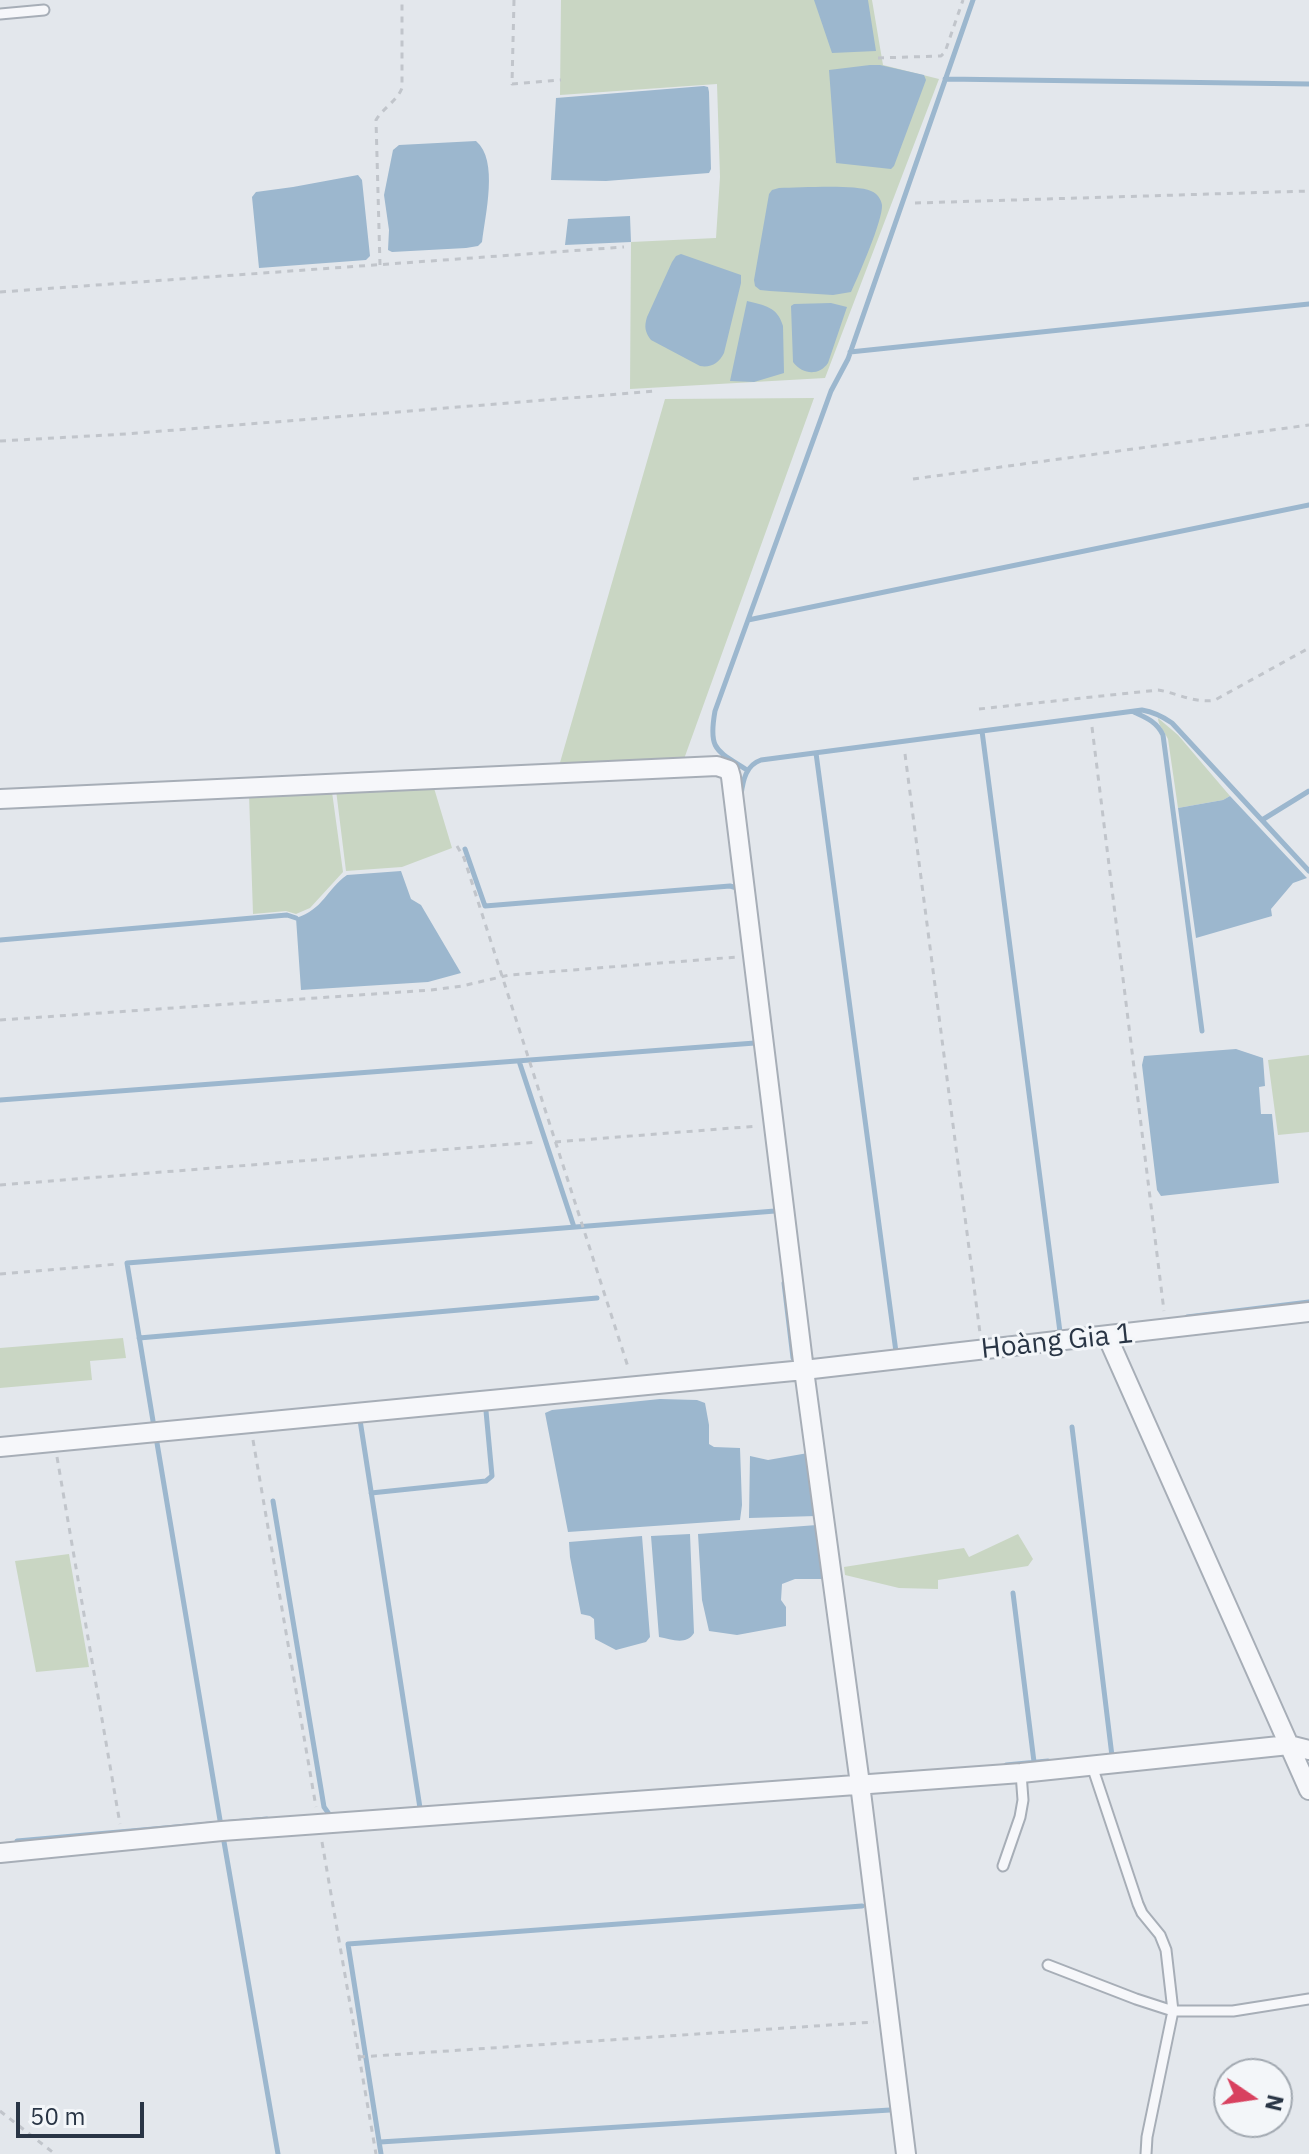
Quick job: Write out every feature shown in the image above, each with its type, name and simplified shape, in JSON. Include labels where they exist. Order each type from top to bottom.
[{"type":"street","points":[[0,799],[723,767],[729,770],[906,2154]]},
{"type":"street","name":"Hoàng Gia 1","points":[[0,1447],[804,1370],[1309,1312]]},
{"type":"street","points":[[1107,1336],[1309,1790]]},
{"type":"street","points":[[0,1853],[319,1824],[1021,1773],[1289,1745],[1309,1750]]},
{"type":"lane","points":[[0,14],[44,10]]},
{"type":"lane","points":[[1092,1766],[1138,1904],[1160,1935],[1166,1950],[1173,2011],[1146,2154]]},
{"type":"lane","points":[[1003,1866],[1020,1817],[1023,1800],[1021,1773]]},
{"type":"lane","points":[[1048,1965],[1173,2011],[1233,2011],[1309,1999]]},
{"type":"path","points":[[380,265],[376,120],[400,95],[402,88],[402,0]]},
{"type":"path","points":[[514,0],[512,84],[561,80]]},
{"type":"path","points":[[878,58],[941,56],[963,0]]},
{"type":"path","points":[[915,203],[1309,191]]},
{"type":"path","points":[[0,292],[624,247]]},
{"type":"path","points":[[0,441],[126,434],[656,391]]},
{"type":"path","points":[[913,479],[1309,425]]},
{"type":"path","points":[[979,709],[1158,690],[1204,702],[1215,700],[1309,648]]},
{"type":"path","points":[[1092,727],[1167,1329]]},
{"type":"path","points":[[905,754],[982,1350]]},
{"type":"path","points":[[457,846],[464,858],[635,1387]]},
{"type":"path","points":[[0,1020],[431,990],[502,976],[753,955]]},
{"type":"path","points":[[555,1142],[774,1125]]},
{"type":"path","points":[[0,1185],[538,1142]]},
{"type":"path","points":[[0,1274],[118,1264]]},
{"type":"path","points":[[250,1423],[376,2154]]},
{"type":"path","points":[[54,1442],[123,1841]]},
{"type":"path","points":[[359,2057],[890,2020]]},
{"type":"path","points":[[0,2111],[55,2154]]},
{"type":"green space","points":[[561,0],[872,0],[883,65],[939,79],[825,378],[630,389],[631,242],[716,238],[720,177],[717,84],[560,95]]},
{"type":"green space","points":[[814,398],[684,759],[559,766],[665,399]]},
{"type":"green space","points":[[1158,718],[1178,735],[1230,796],[1178,808],[1168,739]]},
{"type":"green space","points":[[431,785],[452,848],[402,867],[346,871],[336,790]]},
{"type":"green space","points":[[332,792],[343,872],[310,908],[296,914],[286,911],[253,914],[249,794]]},
{"type":"green space","points":[[1309,1055],[1309,1132],[1278,1135],[1268,1060]]},
{"type":"green space","points":[[123,1338],[126,1358],[90,1361],[92,1380],[0,1388],[0,1348]]},
{"type":"green space","points":[[1018,1534],[1033,1559],[1028,1566],[938,1580],[938,1589],[899,1588],[845,1575],[844,1567],[964,1548],[969,1557]]},
{"type":"green space","points":[[69,1554],[89,1667],[36,1672],[15,1561]]},
{"type":"water","points":[[814,0],[868,0],[876,51],[832,53]]},
{"type":"water","points":[[870,65],[924,75],[926,80],[891,169],[836,163],[829,70]]},
{"type":"water","points":[[708,87],[709,92],[709,173],[606,181],[551,180],[556,98]]},
{"type":"water","points":[[476,141],[483,150],[489,174],[482,242],[466,248],[388,250],[389,230],[384,195],[393,150],[399,145]]},
{"type":"water","points":[[358,175],[362,180],[370,256],[366,260],[259,268],[252,197],[256,192]]},
{"type":"water","points":[[779,188],[852,188],[871,191],[878,196],[882,205],[879,223],[851,292],[833,295],[760,290],[755,286],[769,194]]},
{"type":"water","points":[[630,216],[631,242],[565,245],[568,219]]},
{"type":"water","points":[[681,254],[741,275],[724,353],[711,365],[700,366],[651,340],[646,332],[647,317],[672,262]]},
{"type":"water","points":[[747,301],[770,308],[781,320],[784,373],[754,382],[730,381]]},
{"type":"water","points":[[831,303],[847,307],[828,363],[816,372],[806,371],[793,362],[791,306]]},
{"type":"water","points":[[1230,796],[1307,878],[1293,883],[1271,909],[1272,916],[1196,938],[1178,808]]},
{"type":"water","points":[[401,871],[411,899],[421,905],[461,973],[428,982],[301,990],[296,918],[313,910],[347,875]]},
{"type":"water","points":[[1236,1049],[1263,1058],[1265,1086],[1259,1087],[1261,1114],[1272,1114],[1279,1183],[1161,1196],[1157,1190],[1142,1065],[1144,1056]]},
{"type":"water","points":[[660,1399],[705,1403],[709,1444],[740,1448],[740,1520],[568,1532],[545,1413]]},
{"type":"water","points":[[808,1453],[816,1516],[749,1518],[750,1456],[768,1460]]},
{"type":"water","points":[[817,1525],[824,1579],[795,1579],[782,1584],[781,1600],[786,1607],[786,1626],[737,1635],[709,1631],[702,1600],[698,1534]]},
{"type":"water","points":[[690,1534],[694,1633],[683,1641],[659,1637],[651,1536]]},
{"type":"water","points":[[642,1536],[650,1637],[646,1642],[616,1650],[595,1639],[594,1619],[581,1614],[569,1542]]},
{"type":"waterway","points":[[747,770],[717,748],[713,734],[715,711],[831,391],[848,359],[973,0]]},
{"type":"waterway","points":[[945,79],[1309,84]]},
{"type":"waterway","points":[[850,352],[1309,304]]},
{"type":"waterway","points":[[748,620],[1309,505]]},
{"type":"waterway","points":[[741,795],[749,769],[761,760],[1142,710],[1172,723],[1309,871]]},
{"type":"waterway","points":[[1134,712],[1155,724],[1163,735],[1202,1031]]},
{"type":"waterway","points":[[982,731],[1060,1332]]},
{"type":"waterway","points":[[816,753],[896,1352]]},
{"type":"waterway","points":[[1262,820],[1309,791]]},
{"type":"waterway","points":[[465,849],[485,906],[730,886],[737,888],[737,892]]},
{"type":"waterway","points":[[0,940],[287,915],[296,918]]},
{"type":"waterway","points":[[0,1100],[755,1043]]},
{"type":"waterway","points":[[519,1061],[574,1227]]},
{"type":"waterway","points":[[154,1427],[127,1263],[775,1211]]},
{"type":"waterway","points":[[784,1283],[793,1358]]},
{"type":"waterway","points":[[139,1338],[597,1298]]},
{"type":"waterway","points":[[1187,1317],[1309,1302]]},
{"type":"waterway","points":[[371,1493],[486,1481],[492,1476],[486,1411]]},
{"type":"waterway","points":[[360,1420],[420,1808]]},
{"type":"waterway","points":[[1072,1427],[1112,1756]]},
{"type":"waterway","points":[[156,1437],[221,1826]]},
{"type":"waterway","points":[[273,1501],[324,1807],[329,1814]]},
{"type":"waterway","points":[[1013,1593],[1034,1762]]},
{"type":"waterway","points":[[1006,1765],[1048,1761]]},
{"type":"waterway","points":[[17,1841],[267,1819]]},
{"type":"waterway","points":[[223,1836],[278,2154]]},
{"type":"waterway","points":[[381,2154],[348,1944],[862,1906]]},
{"type":"waterway","points":[[380,2142],[890,2110]]}]
